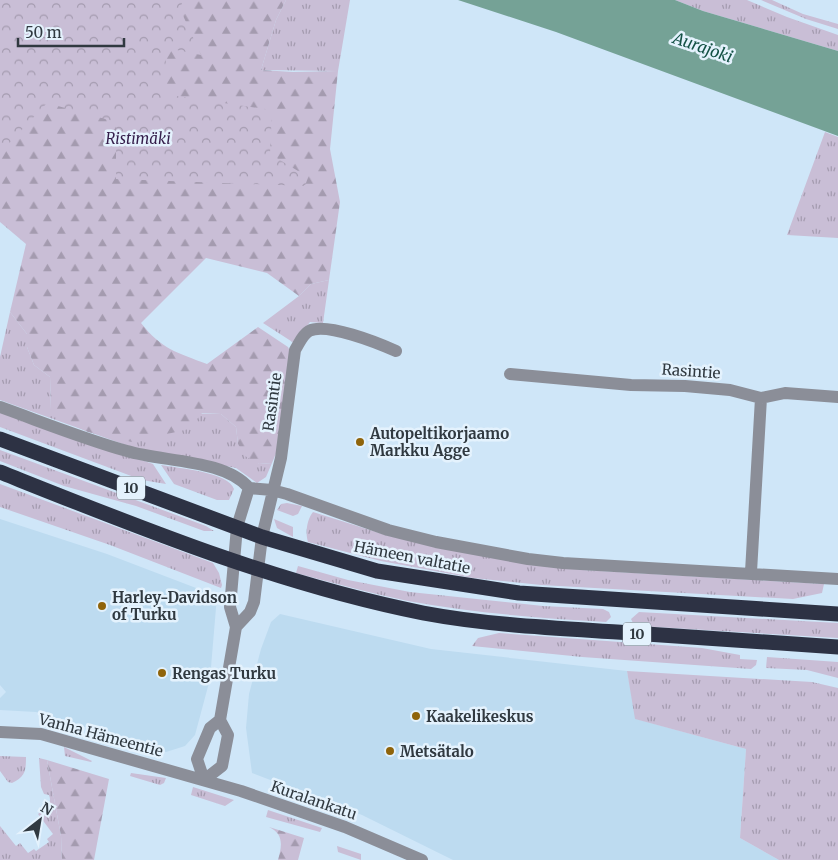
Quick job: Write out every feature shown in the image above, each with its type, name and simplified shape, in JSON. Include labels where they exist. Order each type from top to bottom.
[{"type":"highway","name":"Hämeen valtatie","points":[[0,439],[262,537],[377,571],[451,584],[567,596],[838,614]]},
{"type":"highway","name":"10","points":[[0,472],[259,570],[376,603],[437,615],[540,628],[838,647]]},
{"type":"street","name":"Rasintie","points":[[236,627],[250,612],[254,602],[262,537],[281,458],[295,350],[305,334],[315,329],[351,334],[396,351]]},
{"type":"street","name":"Rasintie","points":[[510,374],[631,385],[730,390],[761,398],[785,393],[838,397]]},
{"type":"street","points":[[751,572],[761,398]]},
{"type":"street","points":[[0,407],[128,452],[221,470],[238,477],[249,488],[272,490],[388,530],[436,542],[528,559],[608,566],[751,572],[838,579]]},
{"type":"street","points":[[220,720],[210,728],[197,759],[198,779],[222,766],[228,735],[220,720],[236,627],[230,607],[237,527],[249,488]]},
{"type":"street","name":"Vanha Hämeentie","points":[[0,732],[41,734],[198,779]]},
{"type":"street","name":"Kuralankatu","points":[[198,779],[345,827],[422,860]]},
{"type":"shaded area","points":[[0,519],[107,554],[217,596],[210,679],[195,735],[185,746],[166,752],[36,712],[0,710],[0,698],[6,692],[0,685]]},
{"type":"shaded area","points":[[280,614],[431,649],[627,671],[636,719],[746,749],[740,838],[779,860],[453,860],[362,815],[252,773],[246,728],[249,694],[261,649],[271,622]]},
{"type":"green space","name":"Ristimäki","points":[[0,0],[286,0],[276,20],[261,70],[293,72],[338,71],[330,149],[340,202],[329,280],[311,284],[299,296],[267,273],[206,258],[141,323],[156,339],[171,349],[207,364],[258,327],[288,347],[291,353],[277,451],[272,463],[259,464],[245,456],[238,444],[236,427],[221,414],[202,413],[189,429],[132,442],[88,432],[59,419],[51,410],[50,377],[34,365],[27,347],[27,334],[10,312],[26,244],[0,222]]},
{"type":"green space","points":[[0,0],[183,0],[180,9],[201,55],[167,48],[163,94],[272,110],[270,154],[308,177],[305,186],[116,179],[116,122],[47,103],[0,153]]},
{"type":"green space","points":[[286,0],[350,0],[338,71],[261,70],[276,20]]},
{"type":"green space","points":[[675,0],[747,0],[787,17],[838,35],[838,51],[703,11]]},
{"type":"green space","points":[[761,0],[772,0],[803,14],[838,24],[838,29],[806,19]]},
{"type":"green space","points":[[825,132],[838,137],[838,238],[787,235]]},
{"type":"green space","points":[[329,280],[323,323],[310,322],[294,343],[263,323],[299,296],[311,284]]},
{"type":"green space","points":[[10,312],[27,334],[27,347],[34,365],[50,377],[51,410],[221,414],[236,427],[238,444],[259,464],[272,463],[266,477],[257,483],[236,468],[134,448],[0,400],[0,357]]},
{"type":"green space","points":[[0,411],[153,464],[166,484],[142,480],[0,427]]},
{"type":"green space","points":[[0,450],[206,526],[214,531],[204,531],[136,506],[64,486],[0,461]]},
{"type":"green space","points":[[161,465],[190,469],[223,478],[234,489],[229,500],[217,500],[174,484]]},
{"type":"green space","points":[[0,484],[213,563],[219,573],[221,588],[110,545],[0,507]]},
{"type":"green space","points":[[287,503],[302,506],[298,514],[293,516],[277,510],[281,504]]},
{"type":"green space","points":[[313,512],[389,536],[583,570],[824,584],[822,593],[793,599],[541,585],[473,578],[381,561],[308,542],[307,526]]},
{"type":"green space","points":[[274,519],[293,527],[293,537],[277,528]]},
{"type":"green space","points":[[298,566],[348,580],[410,592],[543,606],[603,609],[609,612],[611,617],[606,622],[507,614],[432,605],[380,595],[296,573]]},
{"type":"green space","points":[[639,612],[838,623],[838,638],[639,626],[633,623],[631,619]]},
{"type":"green space","points":[[499,633],[702,648],[740,655],[740,659],[757,660],[756,665],[751,669],[582,657],[472,646],[478,638]]},
{"type":"green space","points":[[767,657],[838,662],[838,678],[807,670],[766,668]]},
{"type":"green space","points":[[627,671],[812,682],[838,688],[838,860],[779,860],[740,838],[746,749],[635,719]]},
{"type":"green space","points":[[64,747],[92,761],[65,756]]},
{"type":"green space","points":[[0,756],[26,757],[25,770],[20,778],[12,783],[8,782],[0,771]]},
{"type":"green space","points":[[39,758],[47,760],[61,836],[62,860],[0,860],[0,826],[16,846],[20,843],[28,853],[34,849],[36,851],[49,842],[47,839],[53,834],[38,814],[50,801],[49,795],[44,794],[41,787]]},
{"type":"green space","points":[[47,760],[109,779],[94,860],[62,860],[61,836]]},
{"type":"green space","points":[[131,773],[166,778],[164,783],[160,785],[130,776]]},
{"type":"green space","points":[[193,787],[234,800],[225,806],[191,795]]},
{"type":"green space","points":[[268,810],[322,828],[320,832],[266,817]]},
{"type":"green space","points":[[269,827],[304,838],[298,860],[278,860],[281,841],[277,833]]},
{"type":"green space","points":[[337,846],[361,854],[361,860],[338,852]]},
{"type":"water","name":"Aurajoki","points":[[458,0],[675,0],[703,11],[838,51],[838,136],[556,32]]},
{"type":"place","name":"Autopeltikorjaamo Markku Agge","points":[[360,442]]},
{"type":"place","name":"Harley-Davidson of Turku","points":[[102,606]]},
{"type":"place","name":"Rengas Turku","points":[[162,673]]},
{"type":"place","name":"Kaakelikeskus","points":[[416,716]]},
{"type":"place","name":"Metsätalo","points":[[390,751]]}]
